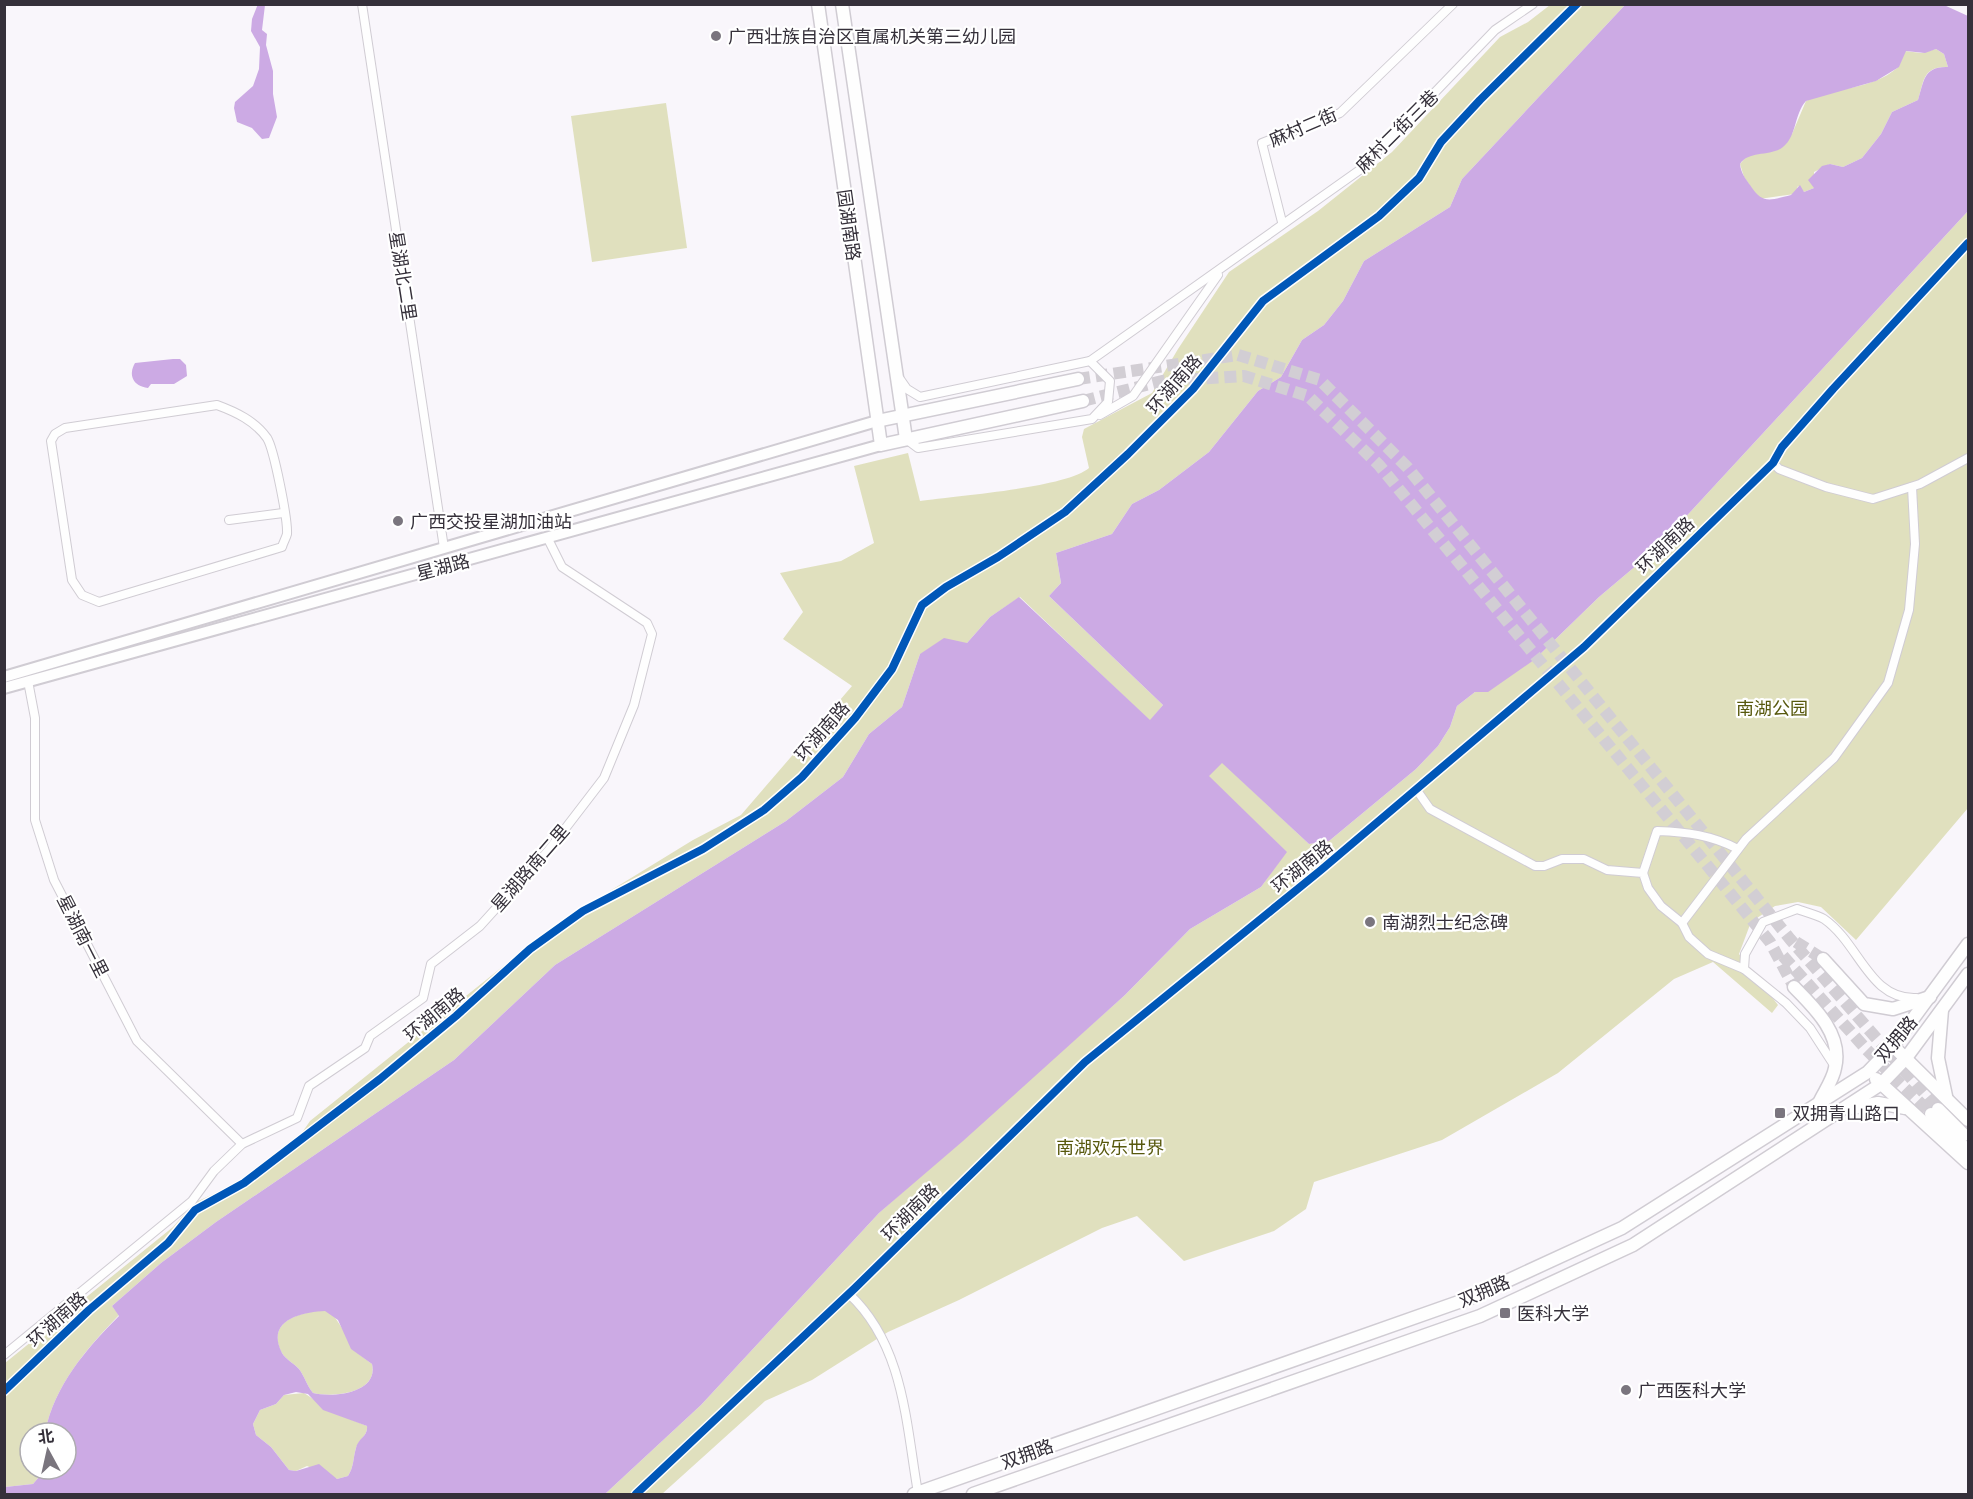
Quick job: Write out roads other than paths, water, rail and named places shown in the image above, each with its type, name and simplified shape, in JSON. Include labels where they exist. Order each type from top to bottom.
[{"type":"main road","name":"园湖南路","points":[[818,4],[881,445]]},
{"type":"main road","name":"园湖南路","points":[[842,4],[906,439]]},
{"type":"main road","points":[[877,421],[1078,379]]},
{"type":"main road","points":[[881,445],[1083,401]]},
{"type":"main road","name":"星湖路","points":[[4,677],[877,421]]},
{"type":"main road","name":"星湖路","points":[[4,688],[881,445]]},
{"type":"main road","name":"双拥路","points":[[916,1494],[1470,1298],[1622,1227],[1868,1072],[1893,1046],[1968,944]]},
{"type":"main road","points":[[1823,959],[1864,1004],[1893,1009],[1930,997]]},
{"type":"main road","name":"双拥路","points":[[973,1494],[1480,1316],[1633,1245],[1881,1084],[1906,1058],[1968,975]]},
{"type":"main road","points":[[1794,987],[1816,1010],[1834,1038],[1836,1068],[1819,1104]]},
{"type":"main road","points":[[1942,1010],[1938,1058],[1939,1108],[1968,1141]]},
{"type":"main road","points":[[1893,1046],[1906,1058],[1968,1151]]},
{"type":"main road","points":[[1868,1072],[1968,1163]]},
{"type":"main road","points":[[1842,1111],[1878,1103],[1906,1108]]},
{"type":"main road","points":[[1939,1108],[1968,1120]]},
{"type":"street","name":"星湖北二里","points":[[362,4],[444,548]]},
{"type":"street","name":"麻村二街","points":[[1282,222],[1262,143],[1340,113],[1453,4]]},
{"type":"street","name":"麻村二街三巷","points":[[1223,269],[1282,222],[1361,169],[1495,30],[1533,4]]},
{"type":"street","name":"环湖南路","points":[[4,1391],[89,1310],[168,1243],[195,1210],[244,1183],[371,1086],[456,1016],[530,949],[583,911],[703,849],[764,810],[802,777],[848,726],[892,669],[922,605],[946,587],[998,557],[1065,512],[1128,454],[1193,389],[1263,300],[1379,216],[1419,178],[1441,142],[1577,4]]},
{"type":"street","name":"环湖南路","points":[[636,1494],[849,1294],[1085,1062],[1584,647],[1773,463],[1782,447],[1833,389],[1968,243]]},
{"type":"street","points":[[895,372],[907,389],[920,397],[1090,361],[1223,269]]},
{"type":"street","points":[[906,439],[918,448],[1092,419],[1133,396],[1223,269]]},
{"type":"street","points":[[1090,361],[1110,381],[1108,402],[1092,419]]},
{"type":"street","points":[[217,405],[236,412],[255,424],[268,439],[274,456],[283,513],[287,534],[282,547],[99,602],[82,595],[72,580],[51,441],[55,434],[65,428],[217,405]]},
{"type":"street","points":[[1773,463],[1779,469],[1818,484],[1873,499],[1912,487],[1968,458]]},
{"type":"street","points":[[1682,922],[1738,849],[1833,758],[1888,683],[1909,610],[1915,544],[1912,487]]},
{"type":"street","points":[[229,520],[283,513]]},
{"type":"street","name":"星湖路南二里","points":[[4,1355],[192,1201],[214,1172],[242,1144],[297,1118],[309,1086],[365,1048],[370,1036],[423,998],[431,964],[480,926],[548,851],[604,778],[634,705],[652,634],[647,623],[562,567],[548,539]]},
{"type":"street","name":"星湖南一里","points":[[28,681],[35,718],[35,819],[54,880],[136,1041],[242,1144]]},
{"type":"street","points":[[1416,789],[1430,809],[1535,866],[1544,866],[1562,859],[1584,859],[1607,870],[1643,873]]},
{"type":"street","points":[[1738,849],[1718,839],[1693,832],[1657,831],[1643,873],[1648,888],[1660,906],[1682,922],[1689,937],[1708,954],[1744,969],[1786,1003],[1810,1028],[1836,1068]]},
{"type":"street","points":[[1744,969],[1745,954],[1763,922],[1797,909],[1823,919],[1860,956],[1882,990],[1900,999],[1930,997]]},
{"type":"street","points":[[849,1294],[863,1306],[898,1375],[916,1494]]},
{"type":"tunnel","points":[[1078,379],[1238,355],[1320,380],[1407,467],[1790,939],[1938,1109]]},
{"type":"tunnel","points":[[1083,401],[1162,381],[1244,376],[1308,396],[1379,465],[1770,942],[1794,987]]},
{"type":"tunnel","points":[[1796,942],[1823,959]]},
{"type":"tunnel","points":[[1783,956],[1866,1049],[1931,1114]]},
{"type":"place","name":"广西壮族自治区直属机关第三幼儿园","points":[[716,36]]},
{"type":"place","name":"广西交投星湖加油站","points":[[398,521]]},
{"type":"place","name":"南湖烈士纪念碑","points":[[1370,922]]},
{"type":"place","name":"双拥青山路口","points":[[1780,1113]]},
{"type":"place","name":"医科大学","points":[[1505,1313]]},
{"type":"place","name":"广西医科大学","points":[[1626,1390]]},
{"type":"park label","name":"南湖公园","points":[[1772,708]]},
{"type":"park label","name":"南湖欢乐世界","points":[[1110,1147]]}]
